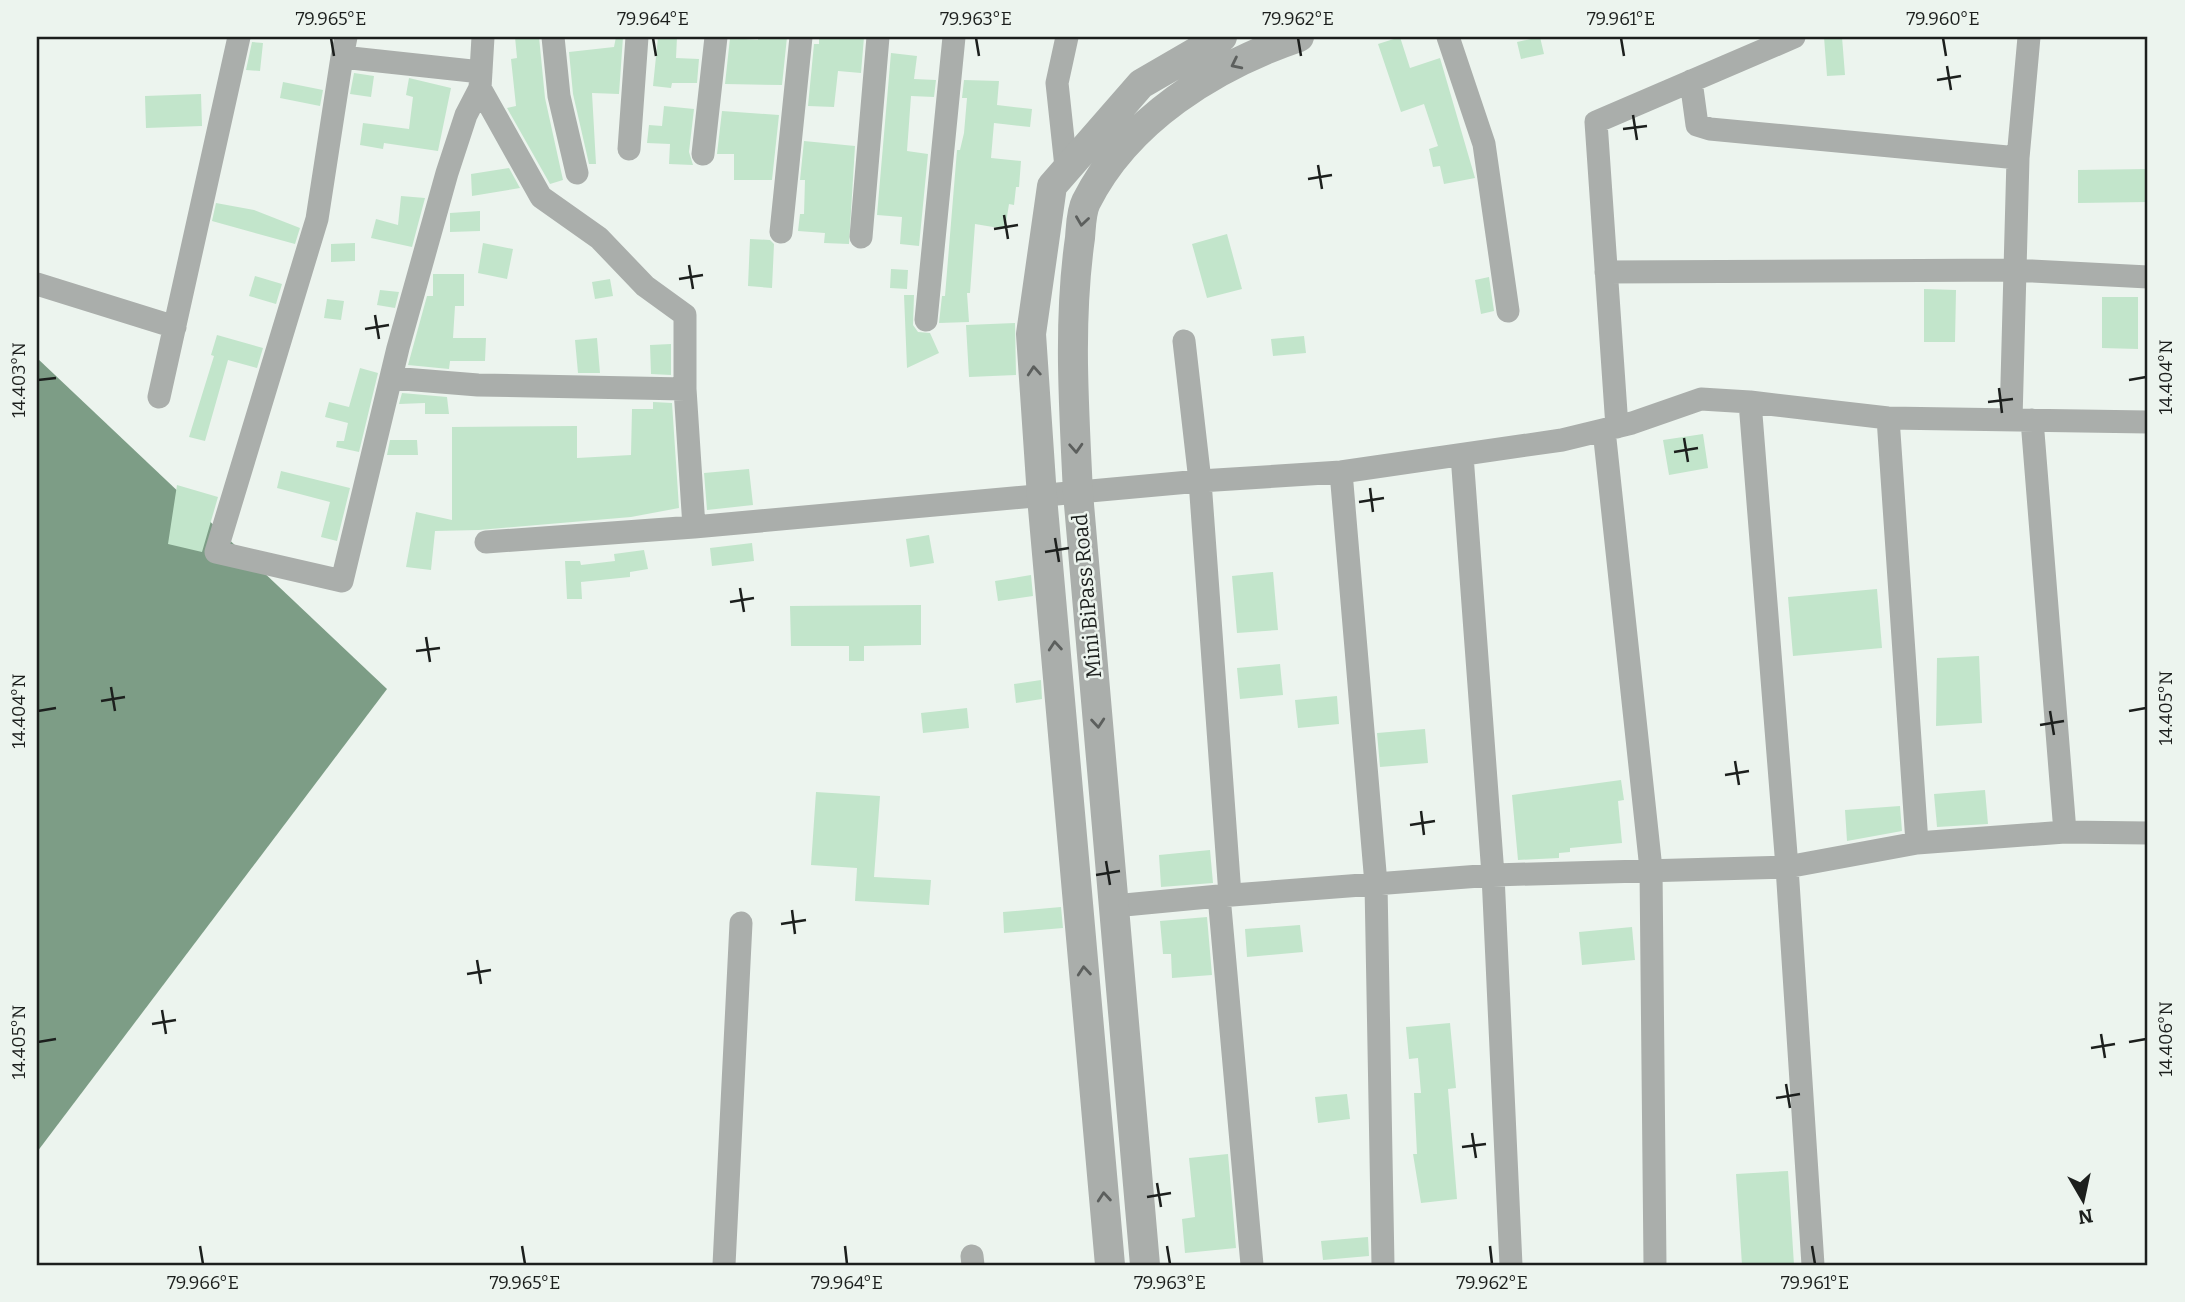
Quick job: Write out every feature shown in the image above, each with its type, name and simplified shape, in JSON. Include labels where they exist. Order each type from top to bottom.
[{"type":"street","points":[[159,397],[239,37]]},
{"type":"street","points":[[482,37],[481,80],[447,173],[391,377],[342,581],[216,552],[317,219],[344,47],[481,80],[541,197],[599,238],[645,286],[685,315],[685,389],[694,527]]},
{"type":"street","points":[[553,37],[559,96],[577,173]]},
{"type":"street","points":[[629,149],[637,37]]},
{"type":"street","points":[[703,154],[716,37]]},
{"type":"street","points":[[780,232],[801,37]]},
{"type":"street","points":[[861,237],[878,37]]},
{"type":"street","points":[[926,320],[954,37]]},
{"type":"street","points":[[1066,37],[1057,83],[1066,167]]},
{"type":"street","points":[[1110,1265],[1042,497],[1031,334],[1052,187],[1066,167],[1141,84],[1222,37]]},
{"type":"street","name":"Mini BiPass Road","points":[[1145,1265],[1078,493],[1073,395],[1075,274],[1084,204],[1132,134],[1208,78],[1299,37]]},
{"type":"street","points":[[1448,37],[1484,144],[1508,311]]},
{"type":"street","points":[[1655,1265],[1651,869],[1610,429],[1606,272],[1596,122],[1794,37]]},
{"type":"street","points":[[2029,37],[2018,158],[2015,271],[2021,420],[2065,832]]},
{"type":"street","points":[[1691,81],[1697,125],[1710,129],[2018,158]]},
{"type":"street","points":[[1606,272],[2015,271],[2148,277]]},
{"type":"street","points":[[37,284],[175,327]]},
{"type":"street","points":[[1184,341],[1200,481],[1224,896],[1252,1265]]},
{"type":"street","points":[[391,377],[478,385],[685,389]]},
{"type":"street","points":[[486,542],[694,527],[1200,481],[1340,472],[1462,455],[1610,429],[1701,399],[1888,418],[2148,422]]},
{"type":"street","points":[[1750,402],[1787,867],[1813,1265]]},
{"type":"street","points":[[1888,418],[1917,843]]},
{"type":"street","points":[[1462,455],[1493,875],[1511,1265]]},
{"type":"street","points":[[1340,472],[1376,884],[1383,1265]]},
{"type":"street","points":[[1114,906],[1493,875],[1787,867],[1917,843],[2065,832],[2148,833]]},
{"type":"street","points":[[724,1265],[741,923]]},
{"type":"shaded area","points":[[37,358],[387,689],[37,1152]]},
{"type":"building","points":[[515,37],[539,37],[545,98],[563,180],[550,184],[507,108],[516,106],[511,59],[517,58]]},
{"type":"building","points":[[616,37],[623,37],[619,94],[592,93],[596,164],[589,164],[573,94],[569,52],[614,47]]},
{"type":"building","points":[[658,37],[677,37],[676,58],[699,59],[697,83],[672,83],[671,88],[653,86]]},
{"type":"building","points":[[758,37],[787,37],[782,85],[725,84],[730,38],[758,40]]},
{"type":"building","points":[[819,37],[864,37],[861,73],[838,71],[834,107],[808,106],[814,44],[819,44]]},
{"type":"building","points":[[1400,37],[1410,68],[1440,58],[1475,178],[1444,184],[1440,166],[1433,167],[1429,149],[1438,146],[1424,104],[1401,112],[1378,44]]},
{"type":"building","points":[[1540,37],[1544,54],[1521,59],[1517,42]]},
{"type":"building","points":[[1824,37],[1842,37],[1845,75],[1827,76]]},
{"type":"building","points":[[252,42],[263,43],[260,71],[246,70]]},
{"type":"building","points":[[891,53],[917,56],[914,79],[936,80],[934,97],[911,96],[907,151],[928,154],[919,246],[900,244],[902,217],[877,215]]},
{"type":"building","points":[[354,73],[374,76],[371,97],[350,94]]},
{"type":"building","points":[[409,78],[451,88],[438,151],[384,143],[383,149],[360,145],[363,123],[409,129],[413,97],[406,95]]},
{"type":"building","points":[[964,80],[999,81],[997,105],[1032,109],[1030,127],[994,123],[991,158],[1021,161],[1019,187],[1016,187],[1014,205],[1009,204],[1005,229],[975,224],[970,293],[967,293],[969,322],[939,323],[942,296],[945,296],[957,150],[960,150],[964,133],[967,98],[962,98]]},
{"type":"building","points":[[283,82],[323,90],[320,106],[280,98]]},
{"type":"building","points":[[201,94],[202,126],[146,128],[145,96]]},
{"type":"building","points":[[664,106],[694,109],[689,152],[693,165],[669,164],[670,144],[647,143],[649,125],[662,126]]},
{"type":"building","points":[[722,111],[779,115],[772,180],[734,180],[734,154],[717,154]]},
{"type":"building","points":[[804,141],[855,146],[849,244],[824,243],[825,233],[798,231],[800,214],[804,214],[805,180],[800,180]]},
{"type":"building","points":[[509,168],[520,188],[472,196],[471,174]]},
{"type":"building","points":[[2148,169],[2148,202],[2078,203],[2078,170]]},
{"type":"building","points":[[401,196],[425,198],[412,247],[371,238],[376,219],[398,225]]},
{"type":"building","points":[[216,203],[254,210],[300,228],[295,244],[212,221]]},
{"type":"building","points":[[480,211],[480,231],[450,232],[450,213]]},
{"type":"building","points":[[1227,234],[1242,289],[1207,298],[1192,244]]},
{"type":"building","points":[[750,239],[770,240],[774,244],[772,288],[748,286]]},
{"type":"building","points":[[355,243],[355,261],[331,262],[331,244]]},
{"type":"building","points":[[483,243],[513,249],[507,279],[478,273]]},
{"type":"building","points":[[891,269],[908,270],[907,289],[890,288]]},
{"type":"building","points":[[433,274],[464,274],[464,306],[455,306],[453,338],[486,338],[485,361],[450,361],[449,369],[408,365],[427,296],[433,296]]},
{"type":"building","points":[[255,276],[282,284],[276,304],[249,296]]},
{"type":"building","points":[[1489,277],[1494,311],[1481,314],[1475,280]]},
{"type":"building","points":[[610,279],[613,296],[595,299],[592,282]]},
{"type":"building","points":[[1924,289],[1956,290],[1955,342],[1924,342]]},
{"type":"building","points":[[380,290],[399,292],[395,308],[377,305]]},
{"type":"building","points":[[904,295],[914,295],[913,325],[918,332],[930,333],[939,353],[907,368]]},
{"type":"building","points":[[2102,297],[2138,297],[2138,349],[2102,348]]},
{"type":"building","points":[[327,299],[344,301],[341,320],[324,318]]},
{"type":"building","points":[[1015,323],[1016,375],[969,377],[966,325]]},
{"type":"building","points":[[217,335],[263,348],[257,368],[228,360],[205,441],[189,437],[214,356],[211,355]]},
{"type":"building","points":[[1304,336],[1306,353],[1273,356],[1271,339]]},
{"type":"building","points":[[597,338],[600,373],[578,373],[575,340]]},
{"type":"building","points":[[671,344],[671,375],[651,374],[650,345]]},
{"type":"building","points":[[360,368],[378,373],[359,452],[336,447],[337,441],[344,441],[348,423],[325,417],[329,402],[349,407]]},
{"type":"building","points":[[402,393],[447,397],[449,414],[425,414],[425,403],[399,404]]},
{"type":"building","points":[[653,402],[672,403],[679,508],[631,517],[479,530],[435,531],[431,570],[406,567],[416,512],[452,520],[452,427],[577,426],[577,458],[631,455],[632,409],[653,409]]},
{"type":"building","points":[[1703,434],[1708,468],[1669,475],[1663,440]]},
{"type":"building","points":[[390,440],[417,440],[418,455],[387,455]]},
{"type":"building","points":[[749,469],[753,505],[707,510],[704,473]]},
{"type":"building","points":[[281,471],[350,488],[337,541],[321,537],[330,502],[277,488]]},
{"type":"building","points":[[177,485],[218,497],[202,552],[168,544]]},
{"type":"building","points":[[929,535],[934,563],[910,567],[906,539]]},
{"type":"building","points":[[752,543],[754,561],[712,566],[710,548]]},
{"type":"building","points":[[644,550],[648,569],[630,572],[630,577],[581,582],[582,599],[567,599],[565,561],[580,561],[581,565],[615,561],[614,554]]},
{"type":"building","points":[[1273,572],[1278,630],[1237,633],[1232,576]]},
{"type":"building","points":[[1031,575],[1033,596],[998,601],[995,581]]},
{"type":"building","points":[[1877,589],[1882,648],[1793,656],[1788,597]]},
{"type":"building","points":[[921,605],[921,645],[864,646],[864,661],[849,661],[849,646],[791,646],[790,606]]},
{"type":"building","points":[[1979,656],[1982,723],[1936,726],[1937,658]]},
{"type":"building","points":[[1280,664],[1283,695],[1240,699],[1237,668]]},
{"type":"building","points":[[1041,680],[1042,699],[1016,703],[1014,684]]},
{"type":"building","points":[[1337,696],[1339,724],[1298,728],[1295,700]]},
{"type":"building","points":[[967,708],[969,728],[923,733],[921,713]]},
{"type":"building","points":[[1425,729],[1428,763],[1380,767],[1377,733]]},
{"type":"building","points":[[1621,780],[1624,800],[1618,801],[1622,843],[1570,848],[1570,852],[1559,853],[1559,858],[1518,860],[1512,795]]},
{"type":"building","points":[[1985,790],[1988,824],[1937,827],[1934,794]]},
{"type":"building","points":[[816,792],[880,796],[874,877],[931,880],[929,905],[855,901],[857,868],[811,865]]},
{"type":"building","points":[[1900,806],[1902,831],[1847,841],[1845,810]]},
{"type":"building","points":[[1210,850],[1213,883],[1161,887],[1159,855]]},
{"type":"building","points":[[1061,907],[1063,928],[1004,933],[1003,912]]},
{"type":"building","points":[[1207,917],[1212,975],[1172,978],[1171,954],[1163,954],[1160,921]]},
{"type":"building","points":[[1300,925],[1303,952],[1247,957],[1245,929]]},
{"type":"building","points":[[1632,927],[1635,960],[1582,965],[1579,932]]},
{"type":"building","points":[[1450,1023],[1456,1088],[1448,1089],[1457,1199],[1421,1203],[1413,1154],[1417,1154],[1414,1093],[1421,1093],[1418,1058],[1409,1059],[1406,1027]]},
{"type":"building","points":[[1347,1094],[1350,1119],[1318,1123],[1315,1097]]},
{"type":"building","points":[[1228,1154],[1236,1248],[1185,1253],[1182,1219],[1195,1217],[1189,1158]]},
{"type":"building","points":[[1788,1171],[1794,1265],[1742,1265],[1736,1174]]},
{"type":"building","points":[[1368,1237],[1369,1256],[1323,1260],[1321,1241]]}]
